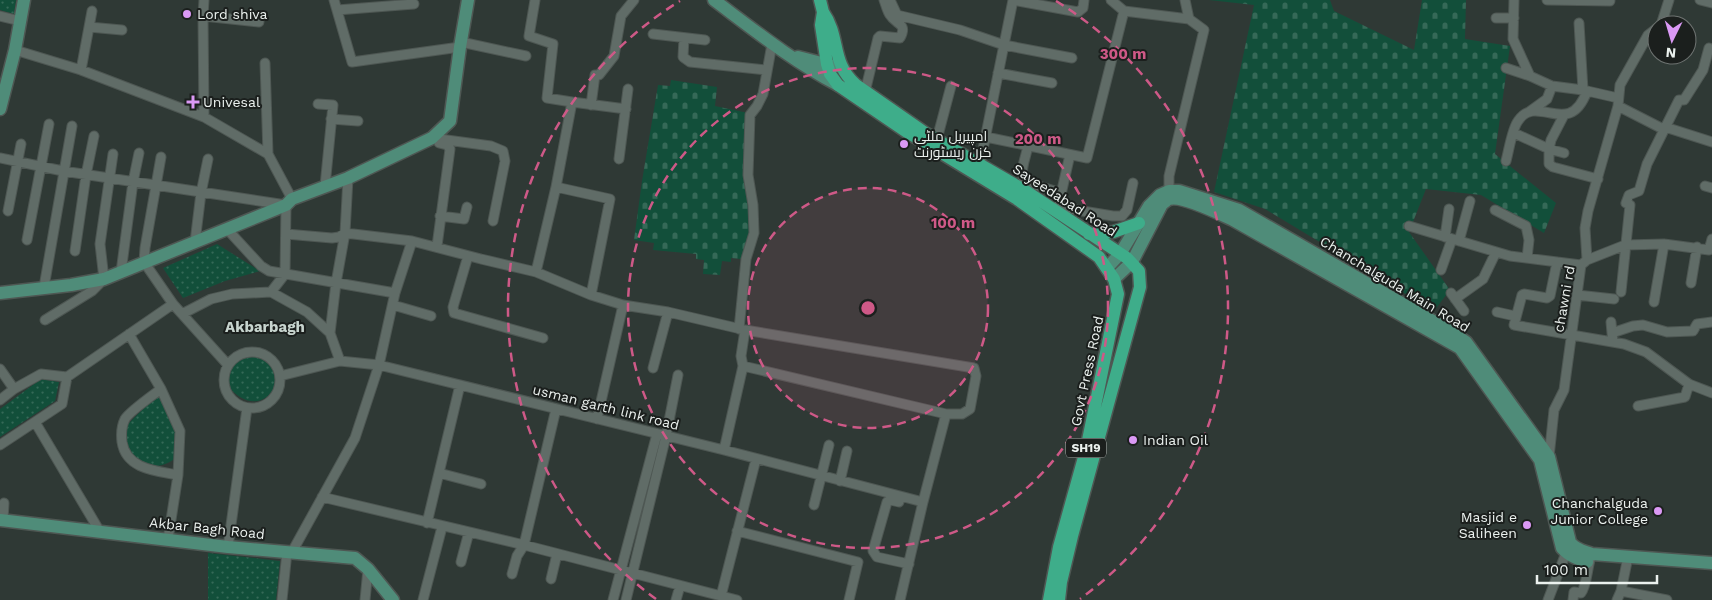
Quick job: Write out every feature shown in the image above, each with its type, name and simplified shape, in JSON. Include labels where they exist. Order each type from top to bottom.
[{"type":"main road","points":[[0,108],[4,82],[15,50],[24,0]]},
{"type":"main road","points":[[0,292],[71,285],[104,279],[348,178],[429,140],[450,121],[468,0]]},
{"type":"main road","points":[[714,0],[772,44],[790,55],[829,70],[843,81]]},
{"type":"main road","name":"SH19","points":[[822,6],[831,24],[829,70]]},
{"type":"main road","name":"Sayeedabad Road","points":[[829,70],[907,132],[1017,199],[1103,263]]},
{"type":"main road","name":"Sayeedabad Road","points":[[843,81],[865,92],[937,139],[1057,209],[1089,234],[1126,258]]},
{"type":"main road","name":"Chanchalguda Main Road","points":[[1169,195],[1179,190],[1226,211],[1437,324],[1466,342],[1544,458],[1570,542],[1569,549]]},
{"type":"main road","points":[[1126,258],[1139,223],[1149,206],[1160,195],[1169,195]]},
{"type":"main road","points":[[1114,279],[1169,195]]},
{"type":"main road","points":[[1089,234],[1113,232],[1139,223]]},
{"type":"main road","points":[[1103,263],[1126,258]]},
{"type":"main road","name":"SH19","points":[[1059,600],[1061,582],[1072,536],[1140,287],[1139,271],[1126,258]]},
{"type":"main road","name":"SH19","points":[[1103,263],[1114,279]]},
{"type":"main road","name":"Govt Press Road","points":[[1049,600],[1059,547],[1086,450],[1118,294],[1114,279]]},
{"type":"main road","name":"Akbar Bagh Road","points":[[1,520],[228,546],[355,558],[368,569],[393,600]]},
{"type":"main road","points":[[1569,549],[1577,549],[1591,558],[1712,571]]},
{"type":"main road","points":[[1628,561],[1712,563]]},
{"type":"street","points":[[204,0],[204,117]]},
{"type":"street","points":[[334,0],[352,62],[460,45],[526,56]]},
{"type":"street","points":[[535,0],[529,36],[553,44],[546,98],[626,109]]},
{"type":"street","points":[[591,105],[595,75],[599,75],[614,56],[621,16],[634,0]]},
{"type":"street","points":[[865,92],[878,38],[882,36],[900,38],[903,30],[902,26],[890,16],[884,0]]},
{"type":"street","points":[[890,0],[897,15],[960,30],[1004,45],[1072,58]]},
{"type":"street","points":[[980,164],[1013,0],[1078,12],[1083,8],[1084,0]]},
{"type":"street","points":[[1111,0],[1124,11],[1189,19],[1204,30],[1169,176],[1169,195]]},
{"type":"street","points":[[1185,0],[1189,19]]},
{"type":"street","points":[[1514,0],[1513,39],[1530,76]]},
{"type":"street","points":[[1547,0],[1610,1]]},
{"type":"street","points":[[1664,15],[1669,0]]},
{"type":"street","points":[[1700,0],[1712,3]]},
{"type":"street","points":[[337,10],[414,4]]},
{"type":"street","points":[[82,70],[92,11]]},
{"type":"street","points":[[986,137],[1087,158],[1124,11]]},
{"type":"street","points":[[0,16],[20,21]]},
{"type":"street","points":[[203,16],[259,22]]},
{"type":"street","points":[[1496,18],[1514,18]]},
{"type":"street","points":[[1529,112],[1544,111],[1564,115],[1572,113],[1584,100],[1585,91],[1579,23]]},
{"type":"street","points":[[89,27],[122,30]]},
{"type":"street","points":[[653,34],[705,40]]},
{"type":"street","points":[[1409,226],[1496,252],[1557,262],[1584,262],[1588,211],[1618,102],[1620,84],[1647,37]]},
{"type":"street","points":[[684,38],[683,57],[690,62],[766,70]]},
{"type":"street","points":[[724,450],[743,366],[741,356],[746,259],[754,233],[753,205],[748,175],[750,115],[763,94],[772,44]]},
{"type":"street","points":[[1621,292],[1630,205],[1626,203],[1628,195],[1639,191],[1647,164],[1664,128],[1679,100],[1684,100],[1703,70],[1709,48]]},
{"type":"street","points":[[15,50],[82,70],[204,117],[268,154]]},
{"type":"street","points":[[266,63],[268,154],[289,202],[284,274],[271,292]]},
{"type":"street","points":[[1506,68],[1552,86],[1585,91],[1618,102],[1664,128],[1712,142]]},
{"type":"street","points":[[998,73],[1052,82]]},
{"type":"street","points":[[937,139],[951,86]]},
{"type":"street","points":[[1506,161],[1517,121],[1524,114],[1547,99],[1552,86]]},
{"type":"street","points":[[619,159],[628,89]]},
{"type":"street","points":[[536,272],[556,187],[572,102]]},
{"type":"street","points":[[318,104],[333,105],[325,186]]},
{"type":"street","points":[[1564,115],[1551,140],[1549,164],[1553,167],[1598,179]]},
{"type":"street","points":[[331,119],[358,121]]},
{"type":"street","points":[[27,240],[48,124]]},
{"type":"street","points":[[44,287],[72,126]]},
{"type":"street","points":[[1514,133],[1549,149],[1564,153]]},
{"type":"street","points":[[75,251],[86,174],[94,136]]},
{"type":"street","points":[[429,140],[449,146],[436,246]]},
{"type":"street","points":[[429,140],[491,146],[503,151],[504,161],[493,221]]},
{"type":"street","points":[[8,211],[21,144]]},
{"type":"street","points":[[1027,150],[1021,175],[1023,179],[1026,182],[1061,193]]},
{"type":"street","points":[[121,272],[133,182],[139,153]]},
{"type":"street","points":[[45,320],[92,291],[104,279],[100,244],[114,154]]},
{"type":"street","points":[[161,157],[144,248],[144,262],[173,304],[228,365]]},
{"type":"street","points":[[0,158],[63,171],[201,193],[289,202]]},
{"type":"street","points":[[195,242],[201,193],[208,159]]},
{"type":"street","points":[[1069,159],[1057,209],[1122,216],[1127,210],[1132,183]]},
{"type":"street","points":[[340,361],[330,333],[345,233],[348,178]]},
{"type":"street","points":[[556,187],[610,200],[591,295]]},
{"type":"street","points":[[1441,270],[1452,239],[1470,201]]},
{"type":"street","points":[[440,216],[464,219],[467,207]]},
{"type":"street","points":[[1449,209],[1452,239]]},
{"type":"street","points":[[1495,210],[1526,226],[1529,240],[1527,258]]},
{"type":"street","points":[[227,229],[261,266],[269,270],[395,293]]},
{"type":"street","points":[[286,234],[332,238],[339,237],[345,233],[412,240],[536,272],[591,295],[624,305],[668,312],[742,329],[974,368],[976,376],[970,409],[962,414],[946,414],[743,366]]},
{"type":"street","name":"chawni rd","points":[[1544,458],[1554,410],[1564,390],[1577,295],[1584,262],[1625,245],[1664,244],[1710,250],[1712,239]]},
{"type":"street","points":[[282,600],[290,552],[355,438],[380,365],[395,293],[412,240]]},
{"type":"street","points":[[1654,302],[1664,244]]},
{"type":"street","points":[[1691,283],[1697,247]]},
{"type":"street","points":[[1464,311],[1453,296],[1483,279],[1496,252]]},
{"type":"street","points":[[468,256],[452,309],[454,314],[544,338]]},
{"type":"street","points":[[1557,262],[1550,296],[1547,298],[1522,295],[1515,316],[1514,324],[1516,326],[1572,335],[1612,337],[1646,352],[1689,384],[1712,393]]},
{"type":"street","points":[[182,314],[210,299],[232,294],[271,292],[307,312],[330,333]]},
{"type":"street","points":[[1577,295],[1614,299]]},
{"type":"street","points":[[0,400],[14,389],[42,374],[67,377],[173,304]]},
{"type":"street","points":[[393,304],[431,316]]},
{"type":"street","points":[[597,419],[624,305]]},
{"type":"street","points":[[653,368],[668,312]]},
{"type":"street","points":[[1497,312],[1515,316]]},
{"type":"street","points":[[1611,322],[1612,337]]},
{"type":"street","points":[[1612,337],[1633,326],[1643,325],[1667,332],[1693,331],[1696,324],[1712,322]]},
{"type":"street","points":[[129,334],[161,389],[180,431],[178,475],[168,539]]},
{"type":"street","points":[[246,352],[256,352],[268,356],[275,363],[280,376],[280,386],[274,399],[266,405],[256,408],[247,408],[238,404],[228,396],[224,380],[228,365],[235,358],[246,352]]},
{"type":"street","name":"usman garth link road","points":[[280,376],[340,361],[380,365],[724,450],[923,502]]},
{"type":"street","points":[[0,369],[14,389]]},
{"type":"street","points":[[626,600],[666,436],[678,375]]},
{"type":"street","points":[[0,444],[62,404],[67,377]]},
{"type":"street","points":[[1638,406],[1685,397],[1689,384]]},
{"type":"street","points":[[427,523],[460,385]]},
{"type":"street","points":[[161,389],[125,418],[120,433],[123,449],[134,464],[150,470],[178,475]]},
{"type":"street","points":[[228,546],[247,408]]},
{"type":"street","points":[[512,574],[516,556],[524,545],[556,408]]},
{"type":"street","points":[[907,563],[946,414]]},
{"type":"street","points":[[35,422],[99,530]]},
{"type":"street","points":[[613,600],[657,434]]},
{"type":"street","points":[[814,505],[829,445]]},
{"type":"street","points":[[840,481],[847,451]]},
{"type":"street","points":[[721,596],[756,459]]},
{"type":"street","points":[[439,473],[481,484]]},
{"type":"street","points":[[322,497],[524,545],[737,600]]},
{"type":"street","points":[[900,600],[919,508],[918,506],[888,500],[874,554],[877,557],[907,563]]},
{"type":"street","points":[[1,520],[4,503]]},
{"type":"street","points":[[423,600],[442,527]]},
{"type":"street","points":[[737,531],[858,562],[849,600]]},
{"type":"street","points":[[461,562],[470,532]]},
{"type":"street","points":[[1548,600],[1569,549]]},
{"type":"street","points":[[551,579],[557,554]]},
{"type":"street","points":[[1573,600],[1574,592],[1581,593],[1584,590],[1591,558]]},
{"type":"street","points":[[1617,600],[1628,561]]},
{"type":"street","points":[[365,600],[368,569]]},
{"type":"street","points":[[676,600],[680,586]]},
{"type":"street","points":[[1621,591],[1667,600]]},
{"type":"green space","points":[[0,0],[16,0],[14,14],[0,10]]},
{"type":"green space","points":[[1209,0],[1330,0],[1334,11],[1414,50],[1422,0],[1466,0],[1465,39],[1510,46],[1495,154],[1556,203],[1544,233],[1481,195],[1426,189],[1409,232],[1450,290],[1434,311],[1265,209],[1214,192],[1254,5]]},
{"type":"green space","points":[[671,80],[717,87],[715,106],[748,113],[752,229],[741,259],[731,258],[731,262],[722,261],[720,275],[703,274],[704,260],[696,259],[696,254],[653,250],[654,243],[634,240],[658,85],[670,86]]},
{"type":"green space","points":[[217,244],[260,271],[225,281],[183,298],[163,268]]},
{"type":"green space","points":[[247,356],[262,358],[272,366],[276,375],[275,385],[270,394],[262,400],[252,401],[240,397],[227,385],[231,365]]},
{"type":"green space","points":[[41,379],[59,382],[55,401],[0,437],[0,409]]},
{"type":"green space","points":[[160,392],[178,432],[176,458],[165,464],[153,467],[141,464],[131,456],[122,430]]},
{"type":"green space","points":[[208,553],[280,561],[276,600],[208,600]]},
{"type":"place","name":"Lord shiva","points":[[187,14]]},
{"type":"place","name":"Univesal","points":[[193,102]]},
{"type":"place","name":"امپیریل ملٹی کزن ریسٹورنٹ","points":[[904,144]]},
{"type":"place","name":"Indian Oil","points":[[1133,440]]},
{"type":"place","name":"Chanchalguda Junior College","points":[[1658,511]]},
{"type":"place","name":"Masjid e Saliheen","points":[[1527,525]]},
{"type":"district","name":"Akbarbagh","points":[[265,327]]}]
